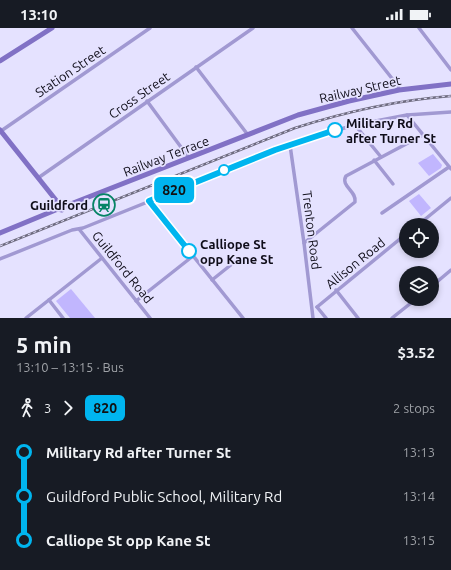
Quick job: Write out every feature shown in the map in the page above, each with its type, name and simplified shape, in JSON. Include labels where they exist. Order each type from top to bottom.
[{"type":"main road","points":[[0,61],[52,28]]},
{"type":"main road","name":"Railway Street","points":[[276,124],[298,115],[342,103],[399,90],[451,84]]},
{"type":"main road","name":"Railway Terrace","points":[[0,233],[60,207],[190,159],[276,124]]},
{"type":"main road","points":[[0,130],[60,207]]},
{"type":"street","name":"Station Street","points":[[0,130],[150,28]]},
{"type":"street","name":"Cross Street","points":[[38,178],[252,28]]},
{"type":"street","points":[[352,28],[398,86],[399,90]]},
{"type":"street","points":[[419,28],[451,70]]},
{"type":"street","points":[[196,67],[248,135]]},
{"type":"street","points":[[147,101],[190,159]]},
{"type":"street","points":[[0,259],[74,229],[79,229],[290,144],[355,125],[407,115],[451,112]]},
{"type":"street","points":[[382,213],[450,168],[407,115]]},
{"type":"street","points":[[355,125],[381,157]]},
{"type":"street","points":[[304,243],[355,202],[355,195],[344,180],[347,174],[423,135]]},
{"type":"street","name":"Trenton Road","points":[[290,144],[313,318]]},
{"type":"street","points":[[374,160],[392,184]]},
{"type":"street","points":[[427,218],[451,198]]},
{"type":"street","points":[[149,201],[243,318]]},
{"type":"street","name":"Guildford Road","points":[[79,229],[150,318]]},
{"type":"street","name":"Allison Road","points":[[317,307],[399,240]]},
{"type":"street","points":[[136,301],[193,256]]},
{"type":"street","points":[[26,318],[102,258]]},
{"type":"street","points":[[212,280],[237,260]]},
{"type":"street","points":[[439,280],[451,270]]},
{"type":"street","points":[[336,290],[358,318]]},
{"type":"street","points":[[49,300],[63,318]]},
{"type":"street","points":[[392,318],[407,306]]},
{"type":"street","points":[[312,307],[317,307],[326,318]]},
{"type":"shaded area","points":[[433,154],[442,165],[441,168],[429,176],[418,163]]},
{"type":"shaded area","points":[[419,194],[431,208],[421,216],[409,201]]},
{"type":"shaded area","points":[[71,289],[95,318],[70,318],[56,301]]},
{"type":"railway","points":[[0,246],[295,128],[372,108],[411,100],[451,96]]},
{"type":"bus line","name":"820","points":[[189,251],[149,201],[275,150],[335,130]]},
{"type":"place","name":"Military Rd after Turner St","points":[[335,130]]},
{"type":"place","name":"Guildford","points":[[104,205]]},
{"type":"place","name":"Calliope St opp Kane St","points":[[189,251]]}]
